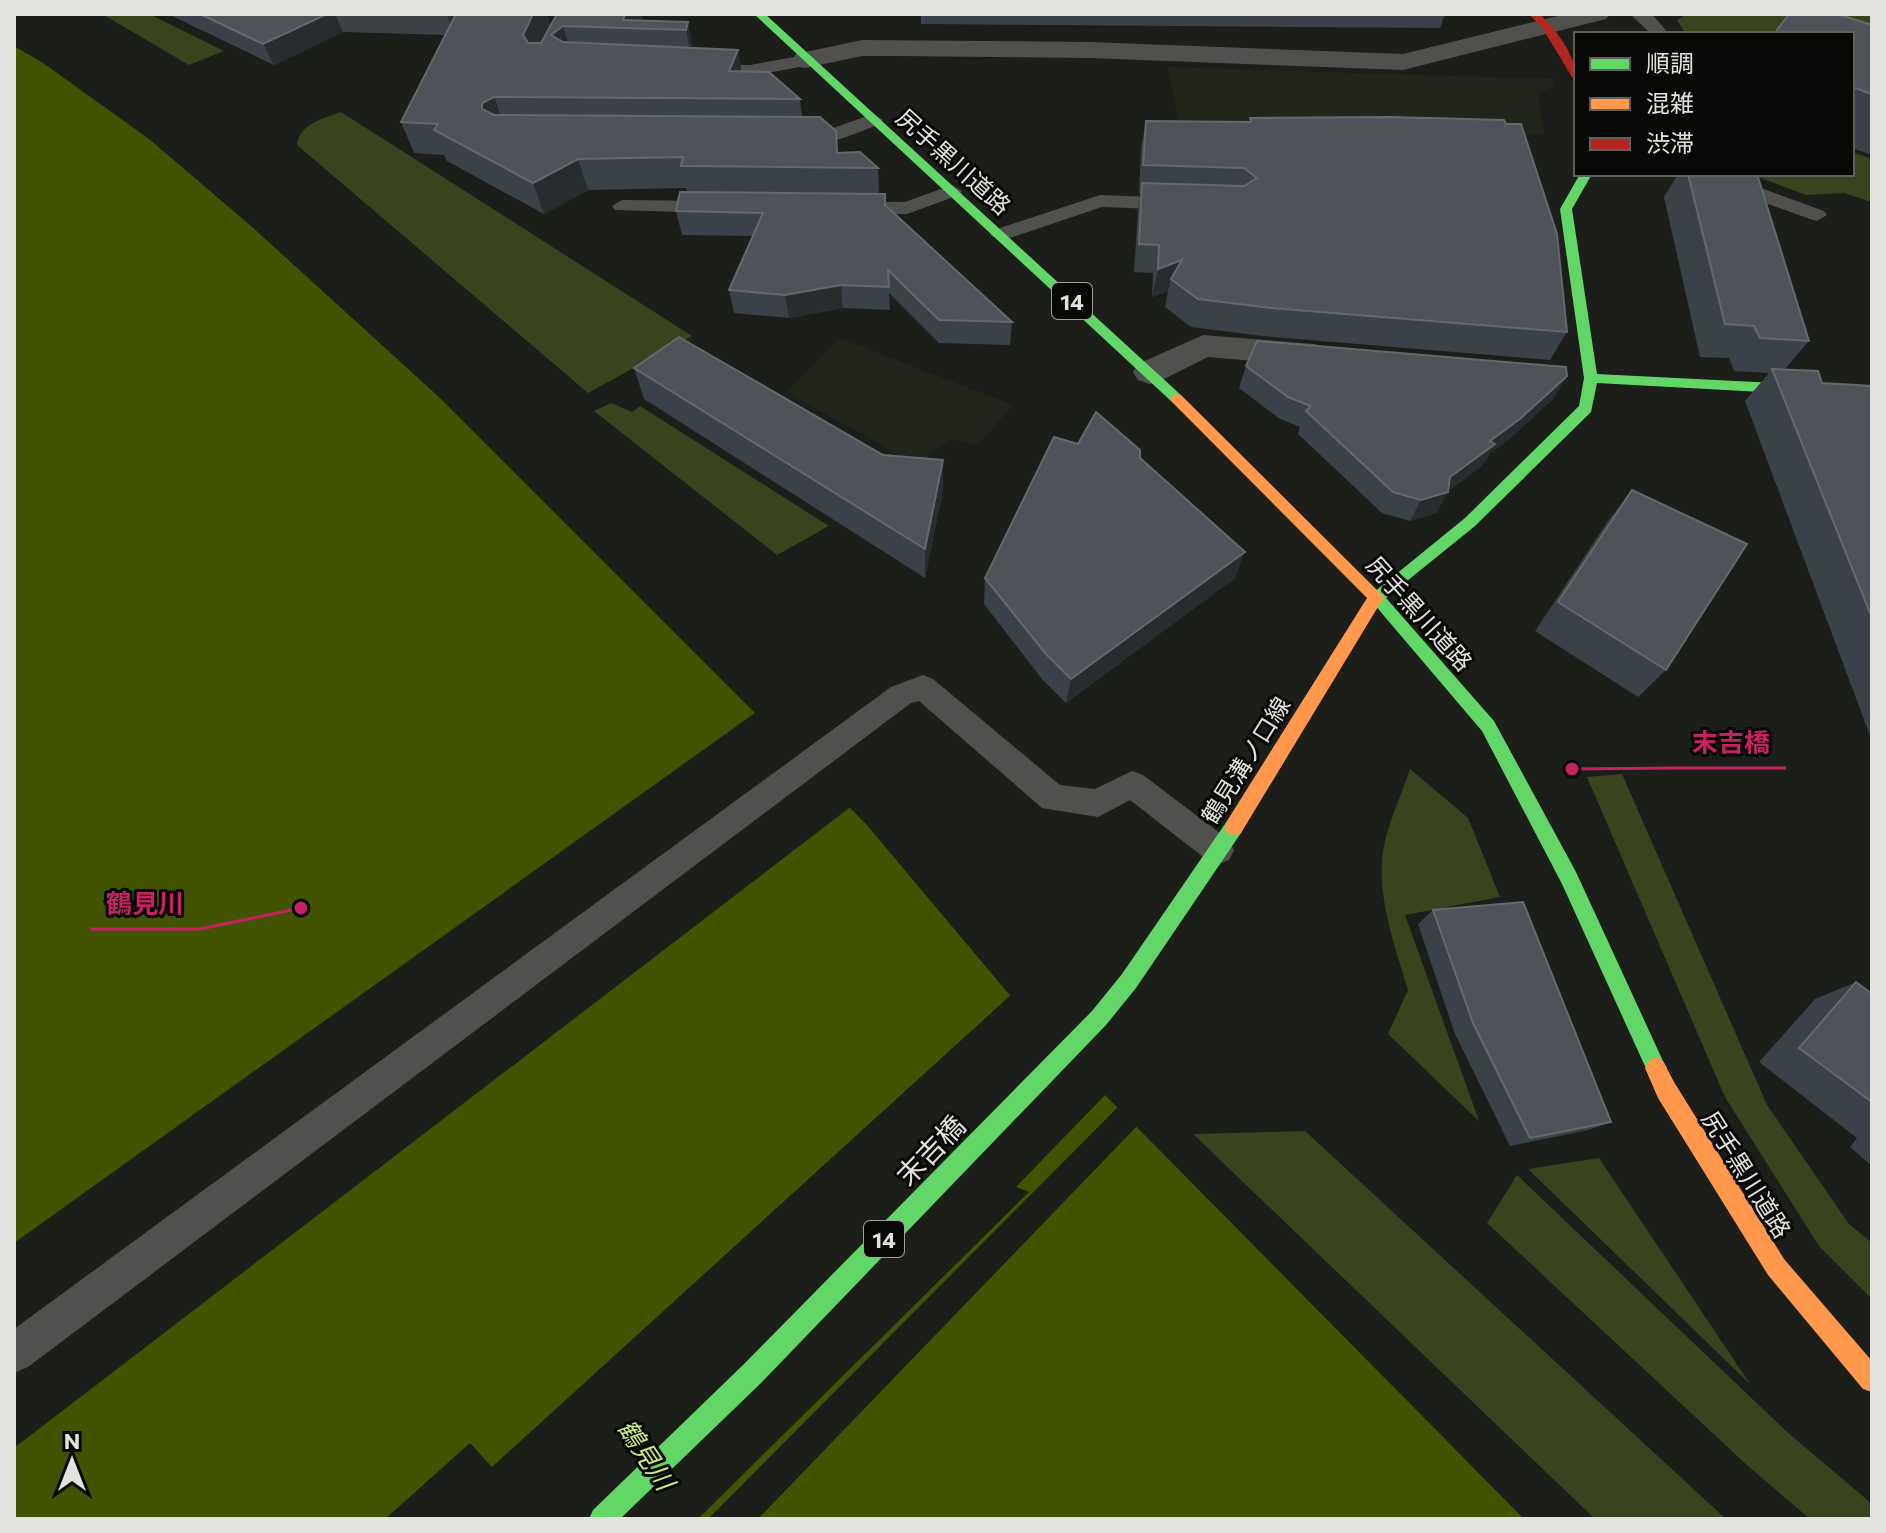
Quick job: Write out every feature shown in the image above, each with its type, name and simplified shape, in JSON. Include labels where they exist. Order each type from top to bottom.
[{"type":"main road","name":"尻手黒川道路","points":[[759,14],[805,60],[1150,372],[1376,597],[1488,726],[1569,878],[1666,1090],[1776,1267],[1872,1380]]},
{"type":"main road","points":[[1540,21],[1574,72]]},
{"type":"main road","points":[[1585,176],[1566,209],[1576,376],[1872,393]]},
{"type":"main road","name":"鶴見溝ノ口線","points":[[1152,947],[1218,850],[1376,597],[1470,522],[1586,408],[1576,376]]},
{"type":"main road","name":"末吉橋","points":[[602,1519],[752,1374],[1099,1018],[1152,947]]},
{"type":"street","points":[[805,60],[862,48],[898,48],[1090,50],[1403,62],[1540,21],[1597,14]]},
{"type":"street","points":[[1150,372],[1203,346],[1343,358]]},
{"type":"lane","points":[[1639,14],[1650,20],[1659,32]]},
{"type":"lane","points":[[690,69],[750,70],[805,60]]},
{"type":"lane","points":[[773,139],[821,139],[873,120]]},
{"type":"lane","points":[[1709,176],[1817,215]]},
{"type":"lane","points":[[828,207],[907,208],[952,191]]},
{"type":"lane","points":[[1001,235],[1100,201],[1207,204]]},
{"type":"lane","points":[[622,206],[733,207]]},
{"type":"lane","points":[[14,1353],[901,695],[923,687],[1053,798],[1098,803],[1132,784],[1218,850]]},
{"type":"shaded area","points":[[102,14],[149,14],[224,51],[189,65]]},
{"type":"shaded area","points":[[1687,14],[1872,14],[1872,78],[1854,32],[1685,32],[1677,20]]},
{"type":"shaded area","points":[[1168,67],[1552,79],[1556,86],[1538,93],[1544,135],[1180,132]]},
{"type":"shaded area","points":[[341,112],[692,336],[588,393],[297,145],[307,127]]},
{"type":"shaded area","points":[[1854,153],[1872,159],[1872,202],[1844,193],[1806,195],[1755,176],[1854,176]]},
{"type":"shaded area","points":[[839,338],[1013,405],[978,445],[950,439],[917,465],[786,392]]},
{"type":"shaded area","points":[[611,403],[632,412],[640,406],[829,526],[777,555],[594,411]]},
{"type":"shaded area","points":[[1410,769],[1468,818],[1500,897],[1405,915],[1479,1121],[1388,1034],[1408,990],[1387,916],[1382,859],[1387,832]]},
{"type":"shaded area","points":[[1622,774],[1767,1105],[1849,1224],[1872,1243],[1872,1299],[1819,1246],[1725,1097],[1587,777]]},
{"type":"shaded area","points":[[1305,1131],[1726,1519],[1595,1519],[1193,1134]]},
{"type":"shaded area","points":[[1599,1158],[1750,1384],[1528,1169]]},
{"type":"shaded area","points":[[1517,1175],[1786,1431],[1872,1504],[1872,1519],[1810,1519],[1748,1466],[1487,1223]]},
{"type":"water","points":[[14,46],[43,63],[149,139],[251,226],[440,398],[866,824],[1029,1018],[1524,1519],[14,1519]]},
{"type":"pier","points":[[759,710],[853,805],[14,1448],[14,1243]]},
{"type":"pier","points":[[1013,993],[1108,1092],[1016,1187],[1029,1192],[698,1519],[385,1519],[470,1443],[492,1467]]},
{"type":"pier","points":[[1120,1105],[1139,1124],[758,1519],[708,1519]]},
{"type":"building","points":[[200,14],[327,14],[263,44]]},
{"type":"building","points":[[456,14],[533,14],[523,35],[528,43],[541,43],[557,14],[625,14],[623,20],[688,22],[686,30],[563,26],[551,35],[563,42],[738,50],[729,71],[769,72],[800,99],[494,97],[482,103],[482,109],[494,115],[820,117],[836,131],[837,153],[860,152],[878,168],[681,166],[683,157],[578,159],[533,183],[434,130],[438,124],[401,122]]},
{"type":"building","points":[[1789,14],[1837,14],[1872,25],[1872,94],[1854,88],[1854,32],[1776,32]]},
{"type":"building","points":[[1250,118],[1504,120],[1506,124],[1521,124],[1557,234],[1567,332],[1271,308],[1198,299],[1171,279],[1182,260],[1158,269],[1159,245],[1139,244],[1142,183],[1244,186],[1257,178],[1244,168],[1143,165],[1146,121],[1251,122]]},
{"type":"building","points":[[1688,176],[1758,176],[1809,341],[1760,338],[1754,326],[1725,324]]},
{"type":"building","points":[[680,192],[885,194],[885,205],[1012,322],[939,320],[888,270],[889,287],[841,285],[785,295],[729,290],[763,213],[676,211]]},
{"type":"building","points":[[679,337],[883,455],[943,460],[925,549],[634,368]]},
{"type":"building","points":[[1257,341],[1566,367],[1567,376],[1521,418],[1490,441],[1495,444],[1450,477],[1448,492],[1421,500],[1393,492],[1306,411],[1311,406],[1288,397],[1246,366]]},
{"type":"building","points":[[1772,369],[1818,371],[1822,383],[1872,386],[1872,618]]},
{"type":"building","points":[[1096,412],[1140,450],[1140,458],[1245,552],[1071,679],[1046,654],[985,578],[1054,437],[1078,444]]},
{"type":"building","points":[[1632,490],[1747,544],[1666,670],[1558,602]]},
{"type":"building","points":[[1523,902],[1611,1122],[1530,1138],[1473,1023],[1433,910]]},
{"type":"building","points":[[1856,982],[1872,994],[1872,1102],[1799,1048]]},
{"type":"traffic: fast","points":[[759,14],[1177,399]]},
{"type":"traffic: fast","points":[[1585,176],[1566,209],[1591,378],[1586,408],[1470,522],[1376,597],[1488,726],[1569,878],[1656,1068]]},
{"type":"traffic: fast","points":[[1591,378],[1872,393]]},
{"type":"traffic: fast","points":[[602,1519],[752,1374],[1099,1018],[1129,981],[1234,827]]},
{"type":"traffic: slow","points":[[1177,399],[1376,597],[1234,827]]},
{"type":"traffic: slow","points":[[1656,1068],[1666,1090],[1776,1267],[1872,1380]]},
{"type":"traffic: jam","points":[[1534,14],[1547,27],[1574,72]]},
{"type":"place","name":"末吉橋","points":[[1572,769]]},
{"type":"place","name":"鶴見川","points":[[301,908]]}]
